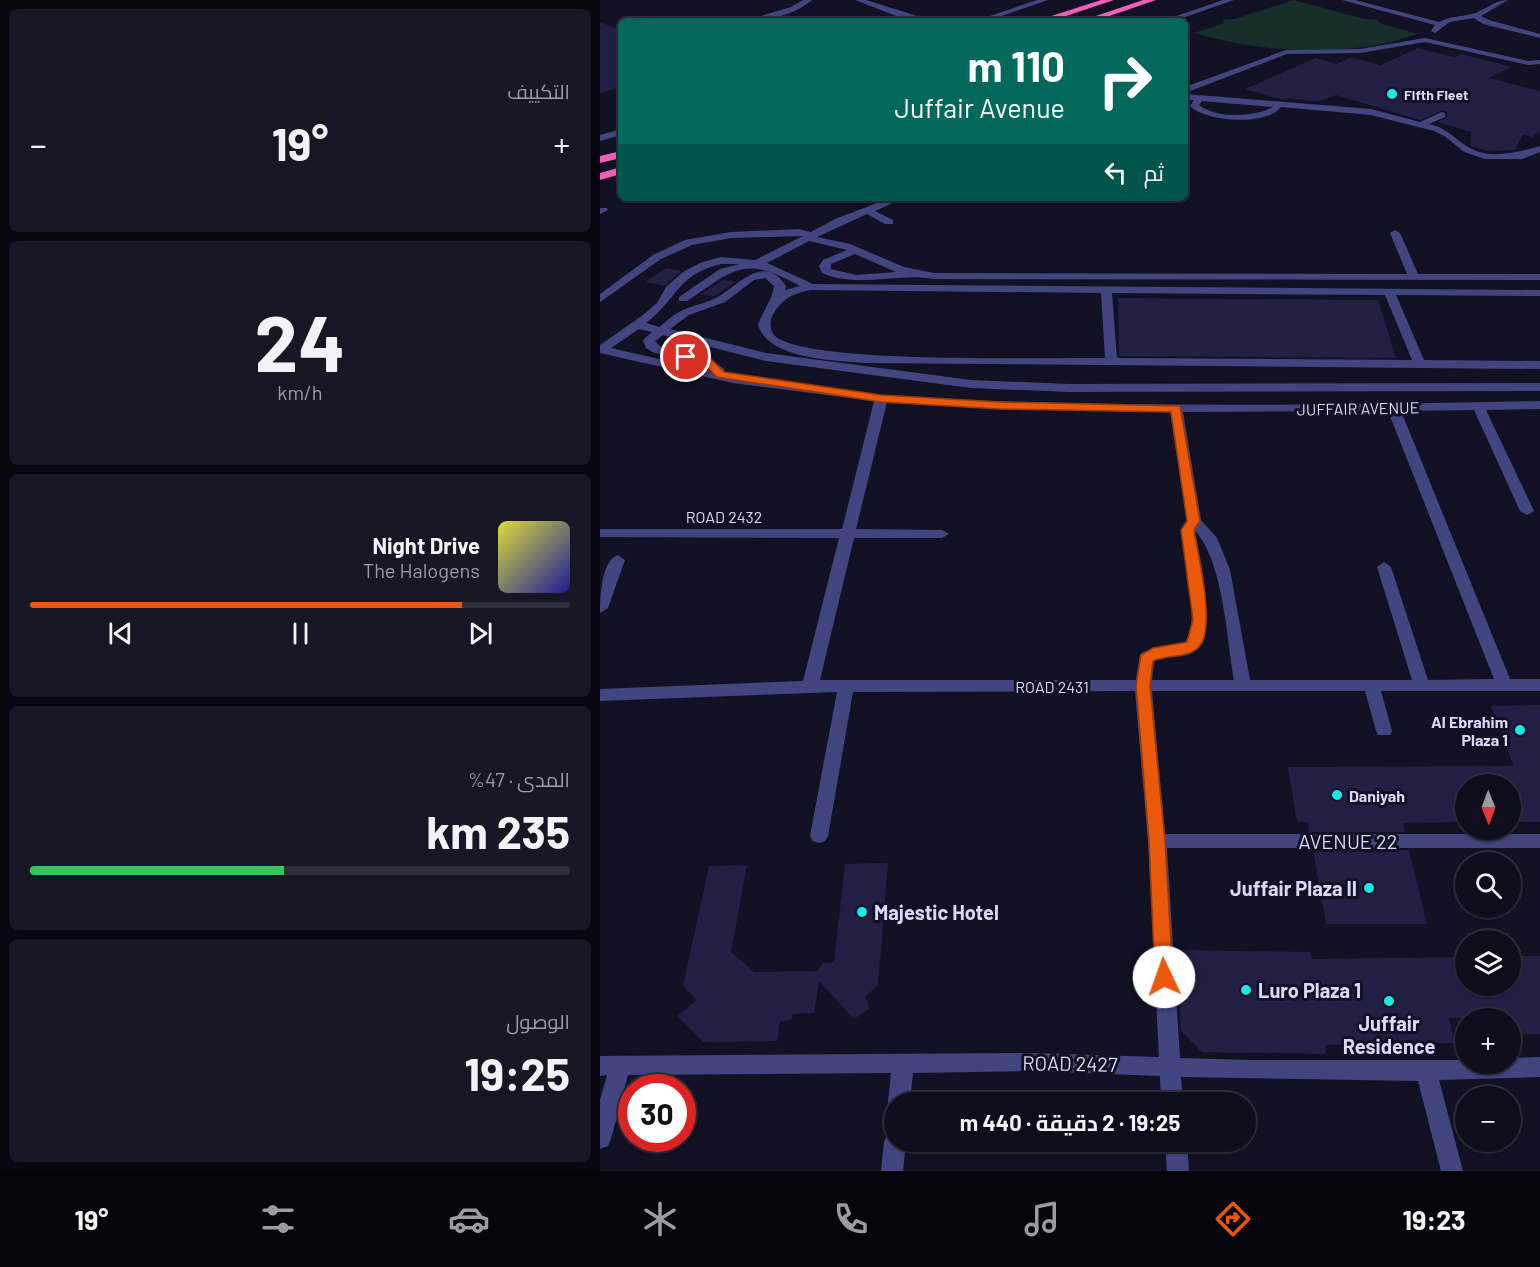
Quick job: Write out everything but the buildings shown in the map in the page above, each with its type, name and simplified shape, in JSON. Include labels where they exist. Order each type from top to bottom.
[{"type":"highway","points":[[1051,18],[1110,0]]},
{"type":"highway","points":[[1095,18],[1152,0]]},
{"type":"highway","points":[[600,160],[618,155]]},
{"type":"highway","points":[[600,177],[618,171]]},
{"type":"street","points":[[760,18],[794,9],[808,0]]},
{"type":"street","points":[[858,0],[907,18]]},
{"type":"street","points":[[989,18],[1044,0]]},
{"type":"street","points":[[1175,18],[1230,0]]},
{"type":"street","points":[[1346,0],[1440,24]]},
{"type":"street","points":[[1425,40],[1440,24],[1452,19],[1475,16],[1504,0]]},
{"type":"street","points":[[1475,16],[1485,22],[1540,36]]},
{"type":"street","points":[[1188,89],[1282,53],[1377,50],[1425,40],[1528,63],[1540,62]]},
{"type":"street","points":[[1188,97],[1244,100],[1371,112],[1423,124],[1449,135],[1461,147],[1475,154],[1510,157],[1540,149]]},
{"type":"street","points":[[1199,99],[1194,106],[1213,115],[1264,114],[1276,109],[1278,105]]},
{"type":"street","points":[[1423,124],[1442,115]]},
{"type":"street","points":[[600,128],[618,131]]},
{"type":"street","points":[[600,138],[618,132]]},
{"type":"street","points":[[683,299],[724,271],[758,263],[809,237],[891,201]]},
{"type":"street","points":[[867,210],[889,222]]},
{"type":"street","points":[[600,299],[666,251],[689,242],[742,235],[800,232],[809,237],[856,250],[910,273]]},
{"type":"street","points":[[1395,233],[1414,276]]},
{"type":"street","points":[[856,250],[827,262],[824,266],[826,271],[864,279],[910,273],[947,277],[1540,277]]},
{"type":"street","name":"JUFFAIR AVENUE","points":[[601,349],[658,307],[673,285],[705,264],[732,259],[758,263],[777,268],[811,287]]},
{"type":"street","points":[[758,263],[758,276]]},
{"type":"street","points":[[662,330],[685,313],[721,300],[747,280],[758,276],[771,277],[779,283],[778,297],[766,319],[767,335],[780,344],[811,352],[884,360],[1540,365]]},
{"type":"street","points":[[778,297],[792,290],[811,287],[1540,293]]},
{"type":"street","points":[[1106,290],[1111,362]]},
{"type":"street","points":[[1389,292],[1420,364]]},
{"type":"street","points":[[665,296],[683,299],[702,306]]},
{"type":"street","points":[[635,324],[766,357],[971,384],[1069,388],[1540,387]]},
{"type":"street","name":"JUFFAIR AVENUE","points":[[662,330],[649,339],[650,345],[656,349],[707,362],[721,375]]},
{"type":"street","name":"JUFFAIR AVENUE","points":[[601,349],[642,360],[721,375],[881,399],[1000,406],[1176,409],[1540,405]]},
{"type":"street","points":[[810,686],[881,399]]},
{"type":"street","points":[[1478,406],[1527,511]]},
{"type":"street","points":[[1393,408],[1504,685]]},
{"type":"street","points":[[1176,409],[1194,521],[1210,538],[1223,570],[1243,684]]},
{"type":"street","points":[[1171,1092],[1157,841],[1143,686],[1146,658],[1151,654],[1185,649],[1196,640],[1200,620],[1188,530],[1194,521]]},
{"type":"street","name":"ROAD 2432","points":[[600,534],[942,534]]},
{"type":"street","points":[[600,608],[618,560]]},
{"type":"street","points":[[1384,567],[1422,685]]},
{"type":"street","points":[[1371,684],[1384,731]]},
{"type":"street","name":"ROAD 2431","points":[[600,695],[810,686],[1371,684],[1540,686]]},
{"type":"street","points":[[819,836],[846,686]]},
{"type":"street","name":"AVENUE 22","points":[[1157,841],[1540,841]]},
{"type":"street","name":"ROAD 2427","points":[[610,1066],[1031,1062],[1169,1068],[1426,1071],[1540,1067]]},
{"type":"street","points":[[900,1092],[903,1064]]},
{"type":"street","points":[[600,1139],[610,1066]]},
{"type":"street","points":[[1426,1071],[1452,1171]]},
{"type":"street","points":[[892,1171],[894,1152]]},
{"type":"street","points":[[1177,1152],[1178,1171]]},
{"type":"green space","points":[[1294,0],[1364,19],[1377,19],[1379,23],[1417,34],[1362,47],[1306,50],[1249,45],[1194,33],[1224,23],[1223,19],[1235,19]]},
{"type":"place","name":"Fifth Fleet","points":[[1392,94]]},
{"type":"place","name":"Al Ebrahim Plaza 1","points":[[1520,730]]},
{"type":"place","name":"Daniyah","points":[[1337,795]]},
{"type":"place","name":"Juffair Plaza II","points":[[1369,888]]},
{"type":"place","name":"Majestic Hotel","points":[[862,912]]},
{"type":"place","name":"Luro Plaza 1","points":[[1246,990]]},
{"type":"place","name":"Juffair Residence","points":[[1389,1001]]},
{"type":"route","points":[[686,357],[707,362],[719,370],[721,375],[881,399],[1000,406],[1176,409],[1194,521],[1188,530],[1200,620],[1196,640],[1192,645],[1185,649],[1158,652],[1146,658],[1143,686],[1157,841],[1164,977]]}]
